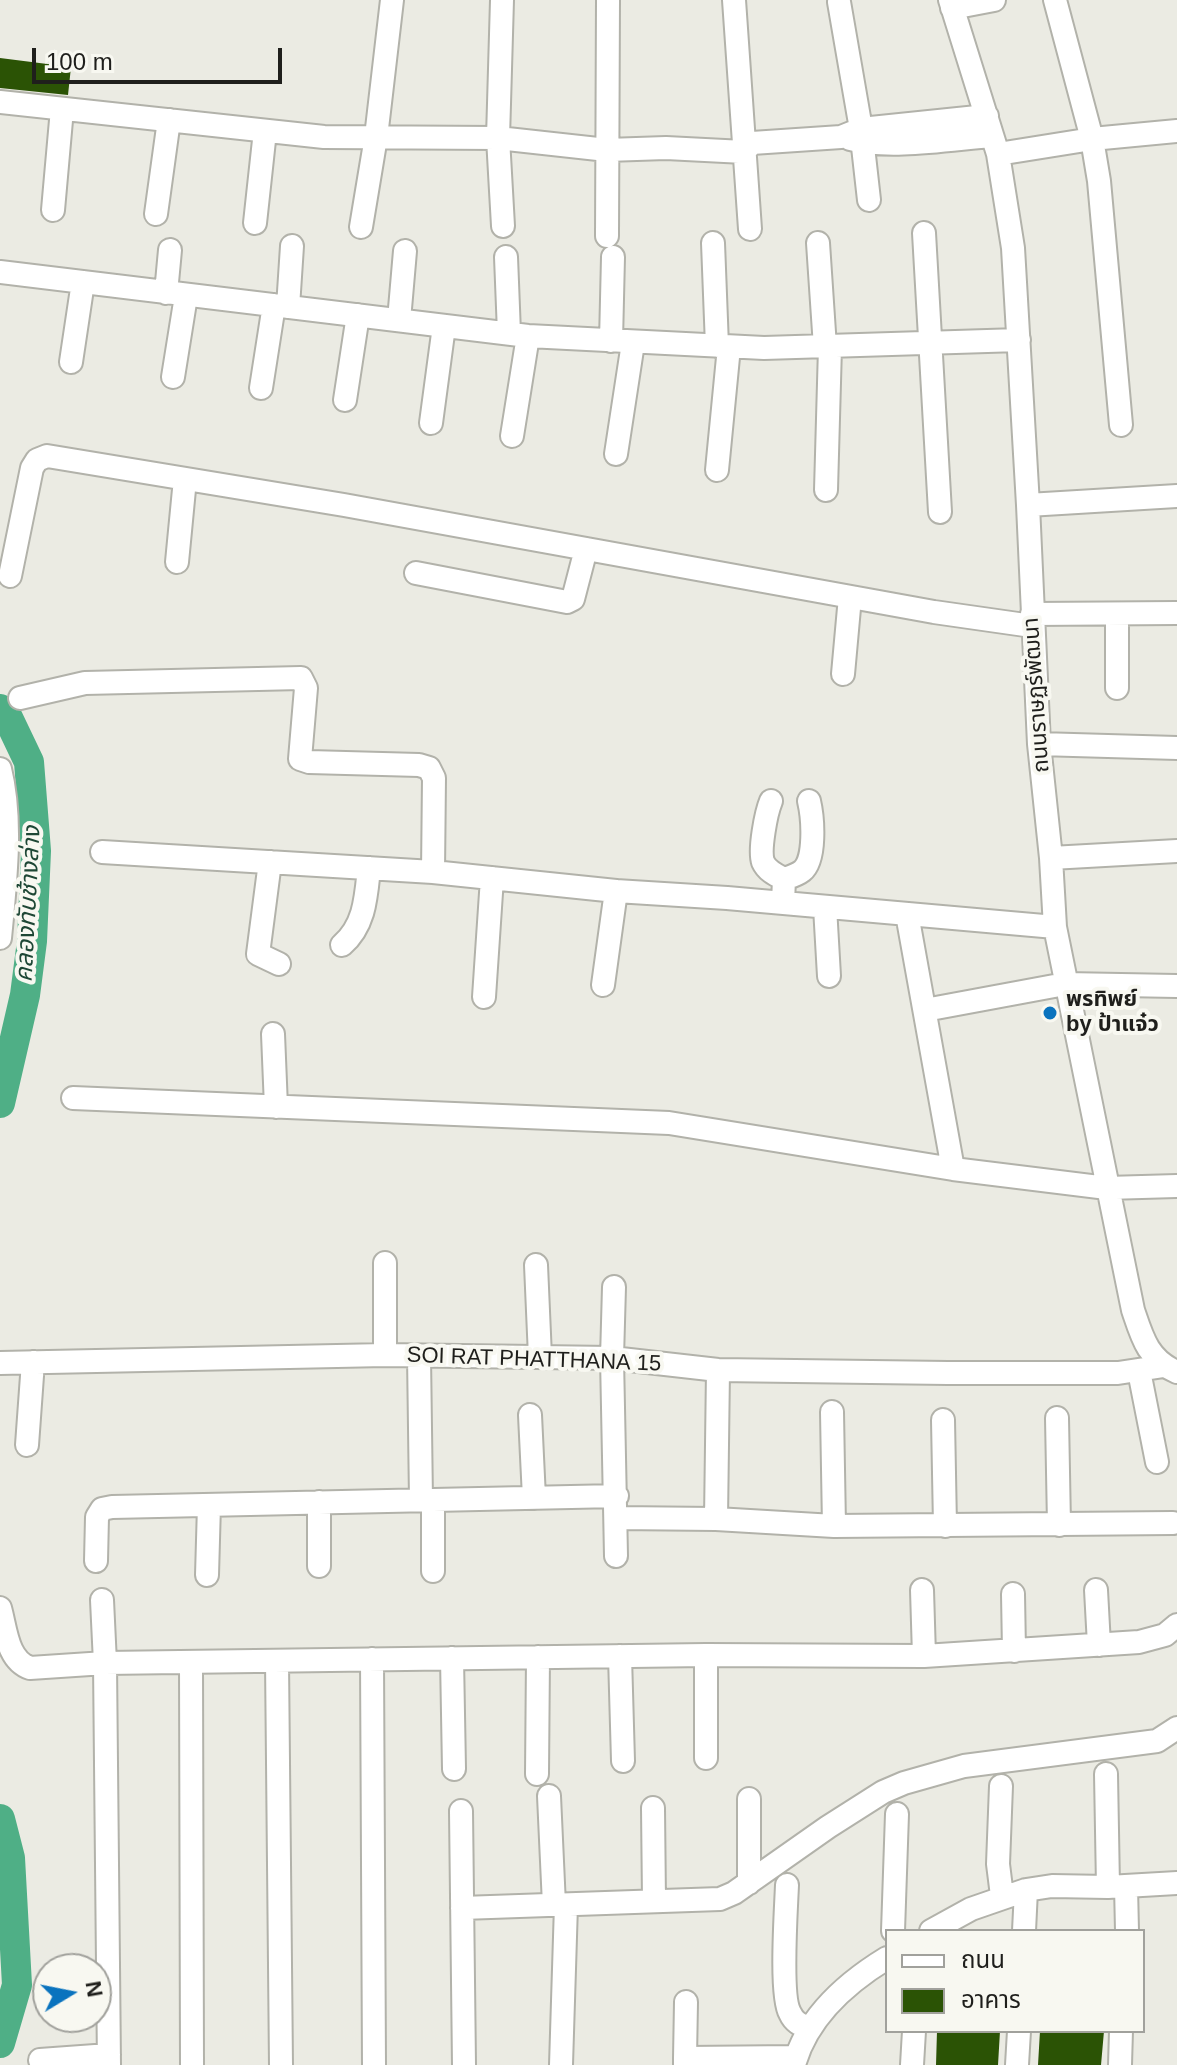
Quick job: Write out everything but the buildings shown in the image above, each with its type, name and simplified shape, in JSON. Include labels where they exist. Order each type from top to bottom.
[{"type":"street","points":[[361,227],[376,137],[392,0]]},
{"type":"street","points":[[502,0],[498,138],[503,226]]},
{"type":"street","points":[[608,0],[610,247],[622,342],[616,454]]},
{"type":"street","points":[[734,0],[755,195]]},
{"type":"street","points":[[744,0],[750,229]]},
{"type":"street","points":[[951,4],[994,0]]},
{"type":"street","points":[[1055,0],[1092,139],[1105,222],[1121,425]]},
{"type":"street","points":[[839,2],[855,136],[869,200]]},
{"type":"street","name":"ถนนราษฏร์พัฒนา","points":[[951,4],[992,135],[1013,248],[1039,744],[1055,927],[1107,1188],[1138,1323],[1149,1352],[1170,1369]]},
{"type":"street","points":[[0,102],[324,137],[498,138],[607,150],[748,147],[855,136],[992,135],[1092,139],[1177,131]]},
{"type":"street","points":[[53,210],[62,109]]},
{"type":"street","points":[[156,214],[169,120]]},
{"type":"street","points":[[255,223],[265,131]]},
{"type":"street","points":[[924,233],[940,512]]},
{"type":"street","points":[[713,243],[723,346],[717,470]]},
{"type":"street","points":[[818,243],[828,347],[826,490]]},
{"type":"street","points":[[261,388],[292,246]]},
{"type":"street","points":[[170,250],[176,295],[173,377]]},
{"type":"street","points":[[399,320],[405,251]]},
{"type":"street","points":[[506,257],[518,335],[512,436]]},
{"type":"street","points":[[0,272],[518,335],[622,342],[828,347],[1019,340]]},
{"type":"street","points":[[71,362],[83,282]]},
{"type":"street","points":[[345,400],[358,315]]},
{"type":"street","points":[[431,423],[444,326]]},
{"type":"street","points":[[10,576],[32,468],[37,460],[47,456],[850,597],[1032,620],[1177,613]]},
{"type":"street","points":[[177,562],[185,479]]},
{"type":"street","points":[[1028,505],[1177,496]]},
{"type":"street","points":[[416,573],[567,602],[573,599],[577,590],[586,549]]},
{"type":"street","points":[[843,674],[850,597]]},
{"type":"street","points":[[1117,614],[1117,688]]},
{"type":"street","points":[[20,698],[85,683],[301,678],[306,688],[300,759],[429,768],[434,778],[433,872]]},
{"type":"street","points":[[1039,744],[1177,748]]},
{"type":"street","points":[[0,769],[4,794],[0,938]]},
{"type":"street","points":[[771,801],[762,856],[769,870],[784,879]]},
{"type":"street","points":[[784,879],[804,870],[809,861],[813,817],[809,801]]},
{"type":"street","points":[[1051,858],[1177,851]]},
{"type":"street","points":[[102,852],[433,872],[616,891],[1055,927]]},
{"type":"street","points":[[270,862],[258,954],[279,964]]},
{"type":"street","points":[[342,945],[353,936],[361,921],[369,868]]},
{"type":"street","points":[[484,997],[492,878]]},
{"type":"street","points":[[783,903],[784,879]]},
{"type":"street","points":[[603,985],[616,891]]},
{"type":"street","points":[[825,907],[829,976]]},
{"type":"street","points":[[907,914],[953,1169]]},
{"type":"street","points":[[925,1010],[1065,984],[1177,986]]},
{"type":"street","points":[[273,1034],[276,1107]]},
{"type":"street","points":[[73,1098],[669,1123],[953,1169],[1107,1188],[1177,1186]]},
{"type":"street","points":[[385,1263],[385,1355]]},
{"type":"street","points":[[536,1265],[540,1357]]},
{"type":"street","points":[[614,1287],[612,1358],[616,1556]]},
{"type":"street","name":"SOI RAT PHATTHANA 15","points":[[0,1363],[385,1355],[612,1358],[718,1370],[1061,1374],[1170,1369]]},
{"type":"street","points":[[419,1356],[433,1571]]},
{"type":"street","points":[[27,1445],[33,1362]]},
{"type":"street","points":[[716,1519],[718,1370]]},
{"type":"street","points":[[1139,1371],[1157,1462]]},
{"type":"street","points":[[832,1412],[834,1526]]},
{"type":"street","points":[[530,1415],[534,1498]]},
{"type":"street","points":[[1057,1418],[1059,1525]]},
{"type":"street","points":[[943,1420],[945,1526]]},
{"type":"street","points":[[96,1561],[97,1517],[102,1509],[209,1505],[534,1498],[716,1519],[834,1526],[1173,1523]]},
{"type":"street","points":[[319,1502],[319,1566]]},
{"type":"street","points":[[207,1575],[209,1505]]},
{"type":"street","points":[[922,1590],[924,1656]]},
{"type":"street","points":[[1096,1590],[1099,1645]]},
{"type":"street","points":[[1013,1594],[1014,1651]]},
{"type":"street","points":[[40,2060],[109,2060],[102,1600]]},
{"type":"street","points":[[0,1608],[14,1657],[21,1665],[30,1668],[105,1663],[372,1659],[924,1656],[1152,1639],[1165,1635],[1177,1625]]},
{"type":"street","points":[[706,1655],[706,1758]]},
{"type":"street","points":[[620,1656],[623,1761]]},
{"type":"street","points":[[537,1774],[538,1657]]},
{"type":"street","points":[[452,1658],[454,1769]]},
{"type":"street","points":[[372,1659],[374,2065]]},
{"type":"street","points":[[277,1661],[281,2065]]},
{"type":"street","points":[[191,1662],[192,2065]]},
{"type":"street","points":[[462,1908],[720,1899],[749,1883],[883,1792],[904,1783],[964,1766],[1157,1741],[1177,1728]]},
{"type":"street","points":[[1106,1774],[1117,1886],[1127,1929]]},
{"type":"street","points":[[1001,1786],[998,1864],[1002,1896]]},
{"type":"street","points":[[549,1796],[560,1905],[561,2065]]},
{"type":"street","points":[[749,1799],[749,1883]]},
{"type":"street","points":[[653,1808],[654,1901]]},
{"type":"street","points":[[461,1811],[464,2065]]},
{"type":"street","points":[[893,1929],[897,1814]]},
{"type":"street","points":[[935,1929],[971,1909],[1026,1890],[1052,1886],[1177,1883]]},
{"type":"street","points":[[787,1885],[785,1993],[789,2012],[798,2024],[809,2028]]},
{"type":"street","points":[[1024,1929],[1026,1890]]},
{"type":"street","points":[[686,2002],[685,2061],[795,2061],[809,2028],[845,1987],[885,1959]]},
{"type":"street","points":[[912,2065],[914,2033]]},
{"type":"street","points":[[1017,2065],[1019,2033]]},
{"type":"street","points":[[1120,2065],[1121,2033]]},
{"type":"waterway","name":"คลองทับช้างล่าง","points":[[0,709],[8,718],[29,762],[36,851],[32,941],[25,995],[0,1103]]},
{"type":"waterway","name":"คลองทับช้างล่าง","points":[[0,1819],[10,1858],[17,1985],[0,2043]]},
{"type":"place","name":"พรทิพย์ by ป้าแจ๋ว","points":[[1050,1013]]}]
